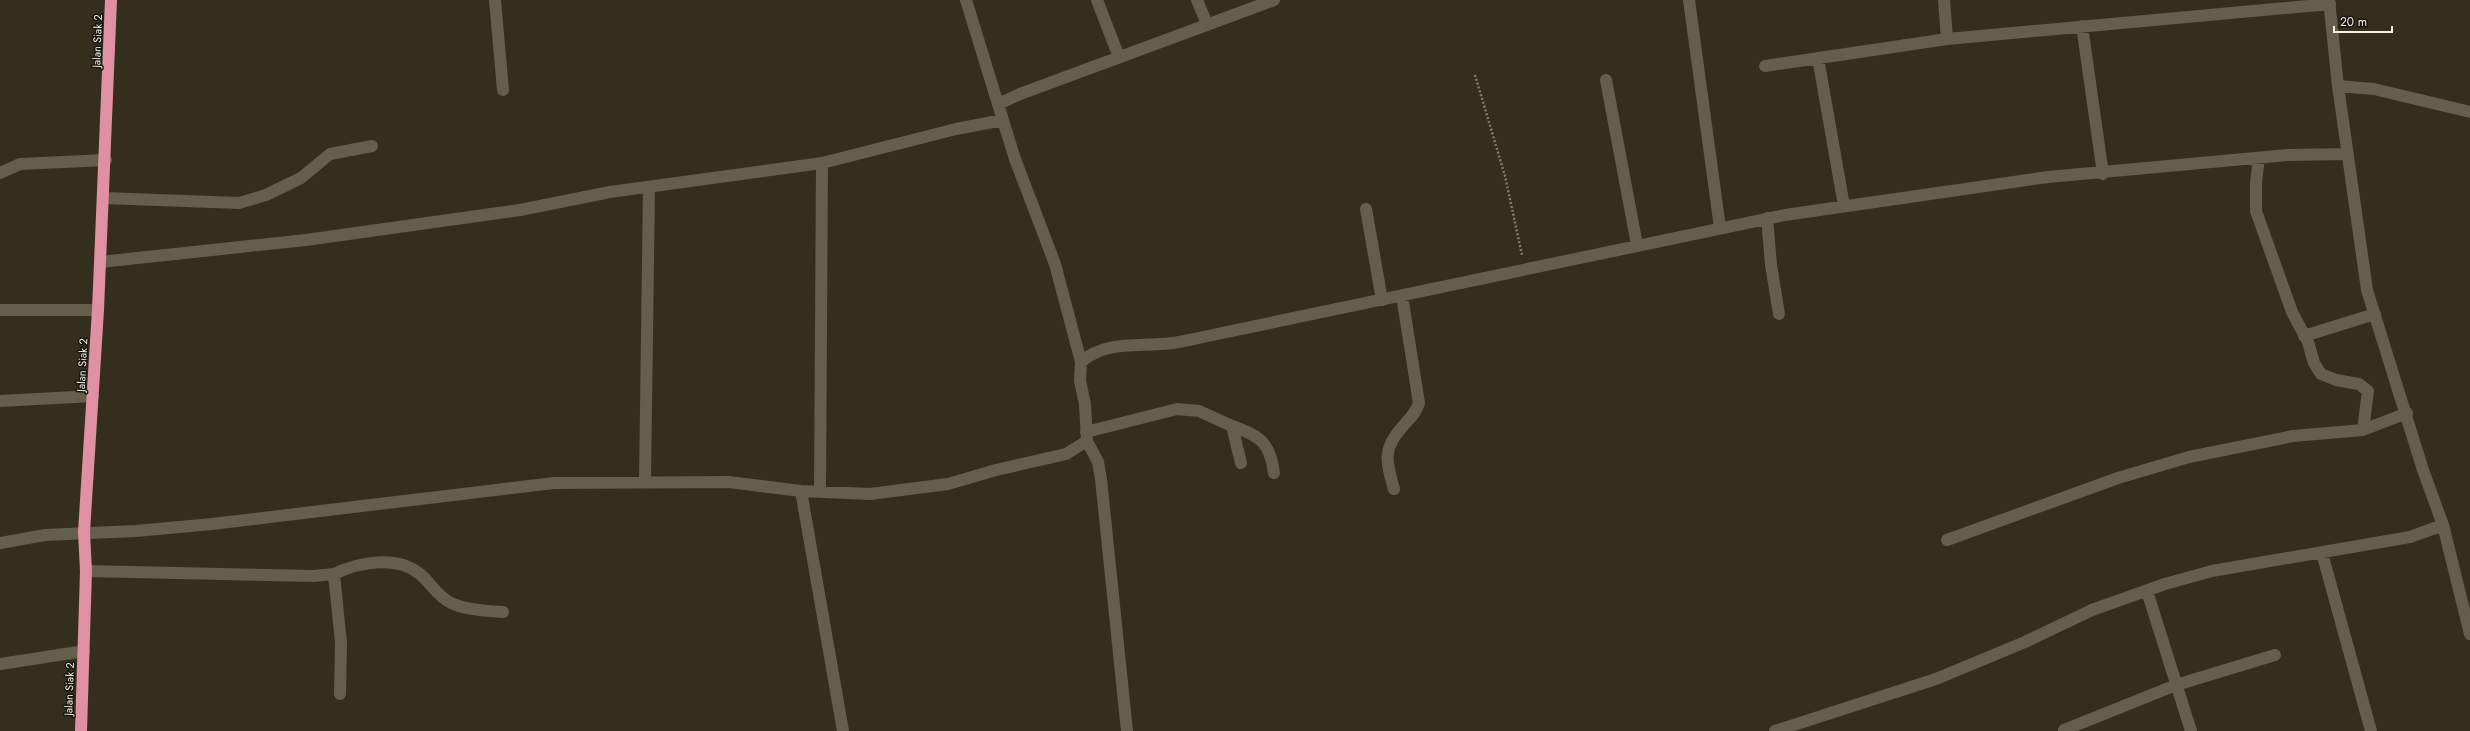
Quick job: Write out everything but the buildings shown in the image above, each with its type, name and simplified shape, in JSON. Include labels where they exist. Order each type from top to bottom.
[{"type":"highway","name":"Jalan Siak 2","points":[[81,731],[86,571],[84,532],[106,160],[112,0]]},
{"type":"street","points":[[495,0],[503,90]]},
{"type":"street","points":[[966,0],[1015,159],[1055,264],[1081,362],[1080,381],[1085,404],[1087,436],[1098,462],[1101,479],[1127,731]]},
{"type":"street","points":[[1097,0],[1119,57]]},
{"type":"street","points":[[1198,0],[1207,24]]},
{"type":"street","points":[[998,104],[1020,94],[1274,0]]},
{"type":"street","points":[[1689,0],[1720,228]]},
{"type":"street","points":[[1944,0],[1948,38]]},
{"type":"street","points":[[1765,66],[1948,38],[2329,2],[2347,154],[2368,290],[2407,413],[2423,470],[2443,525],[2470,634]]},
{"type":"street","points":[[2082,26],[2103,174]]},
{"type":"street","points":[[1818,58],[1844,206]]},
{"type":"street","points":[[1606,80],[1637,245]]},
{"type":"street","points":[[2338,86],[2374,89],[2470,112]]},
{"type":"street","points":[[100,262],[306,240],[520,210],[649,187],[822,163],[956,129],[1003,120]]},
{"type":"street","points":[[103,198],[239,203],[266,195],[301,178],[330,154],[372,146]]},
{"type":"street","points":[[1081,362],[1097,351],[1108,348],[1161,344],[1203,337],[1767,218],[2048,177],[2103,174],[2288,155],[2347,154]]},
{"type":"street","points":[[2259,158],[2256,182],[2256,210],[2292,312],[2304,336],[2314,363],[2321,374],[2336,380],[2359,384],[2368,391],[2364,430]]},
{"type":"street","points":[[0,173],[20,164],[106,160]]},
{"type":"street","points":[[820,491],[822,163]]},
{"type":"street","points":[[645,481],[649,187]]},
{"type":"street","points":[[1366,209],[1382,300]]},
{"type":"street","points":[[1767,218],[1771,265],[1779,314]]},
{"type":"street","points":[[1394,489],[1386,460],[1389,443],[1416,413],[1419,403],[1402,296]]},
{"type":"street","points":[[0,310],[98,310]]},
{"type":"street","points":[[2304,336],[2375,314]]},
{"type":"street","points":[[0,401],[93,396]]},
{"type":"street","points":[[0,543],[84,532],[136,531],[204,524],[554,484],[645,481],[729,482],[801,490],[870,494],[948,484],[996,470],[1066,454],[1087,436],[1177,409],[1199,411],[1257,437],[1266,445],[1271,454],[1274,473]]},
{"type":"street","points":[[1947,540],[2118,478],[2188,457],[2293,436],[2364,430],[2407,413]]},
{"type":"street","points":[[1232,426],[1241,463]]},
{"type":"street","points":[[801,490],[843,731]]},
{"type":"street","points":[[1775,731],[1936,679],[2025,642],[2092,610],[2146,591],[2212,571],[2410,537],[2443,525]]},
{"type":"street","points":[[2322,553],[2371,731]]},
{"type":"street","points":[[86,571],[314,576],[334,574],[359,564],[384,563],[407,567],[420,574],[433,590],[452,603],[485,611],[503,612]]},
{"type":"street","points":[[334,574],[341,643],[340,694]]},
{"type":"street","points":[[2146,591],[2191,731]]},
{"type":"street","points":[[0,664],[84,650]]},
{"type":"street","points":[[2064,730],[2176,686],[2275,655]]},
{"type":"path","points":[[1475,75],[1505,176],[1525,269]]}]
